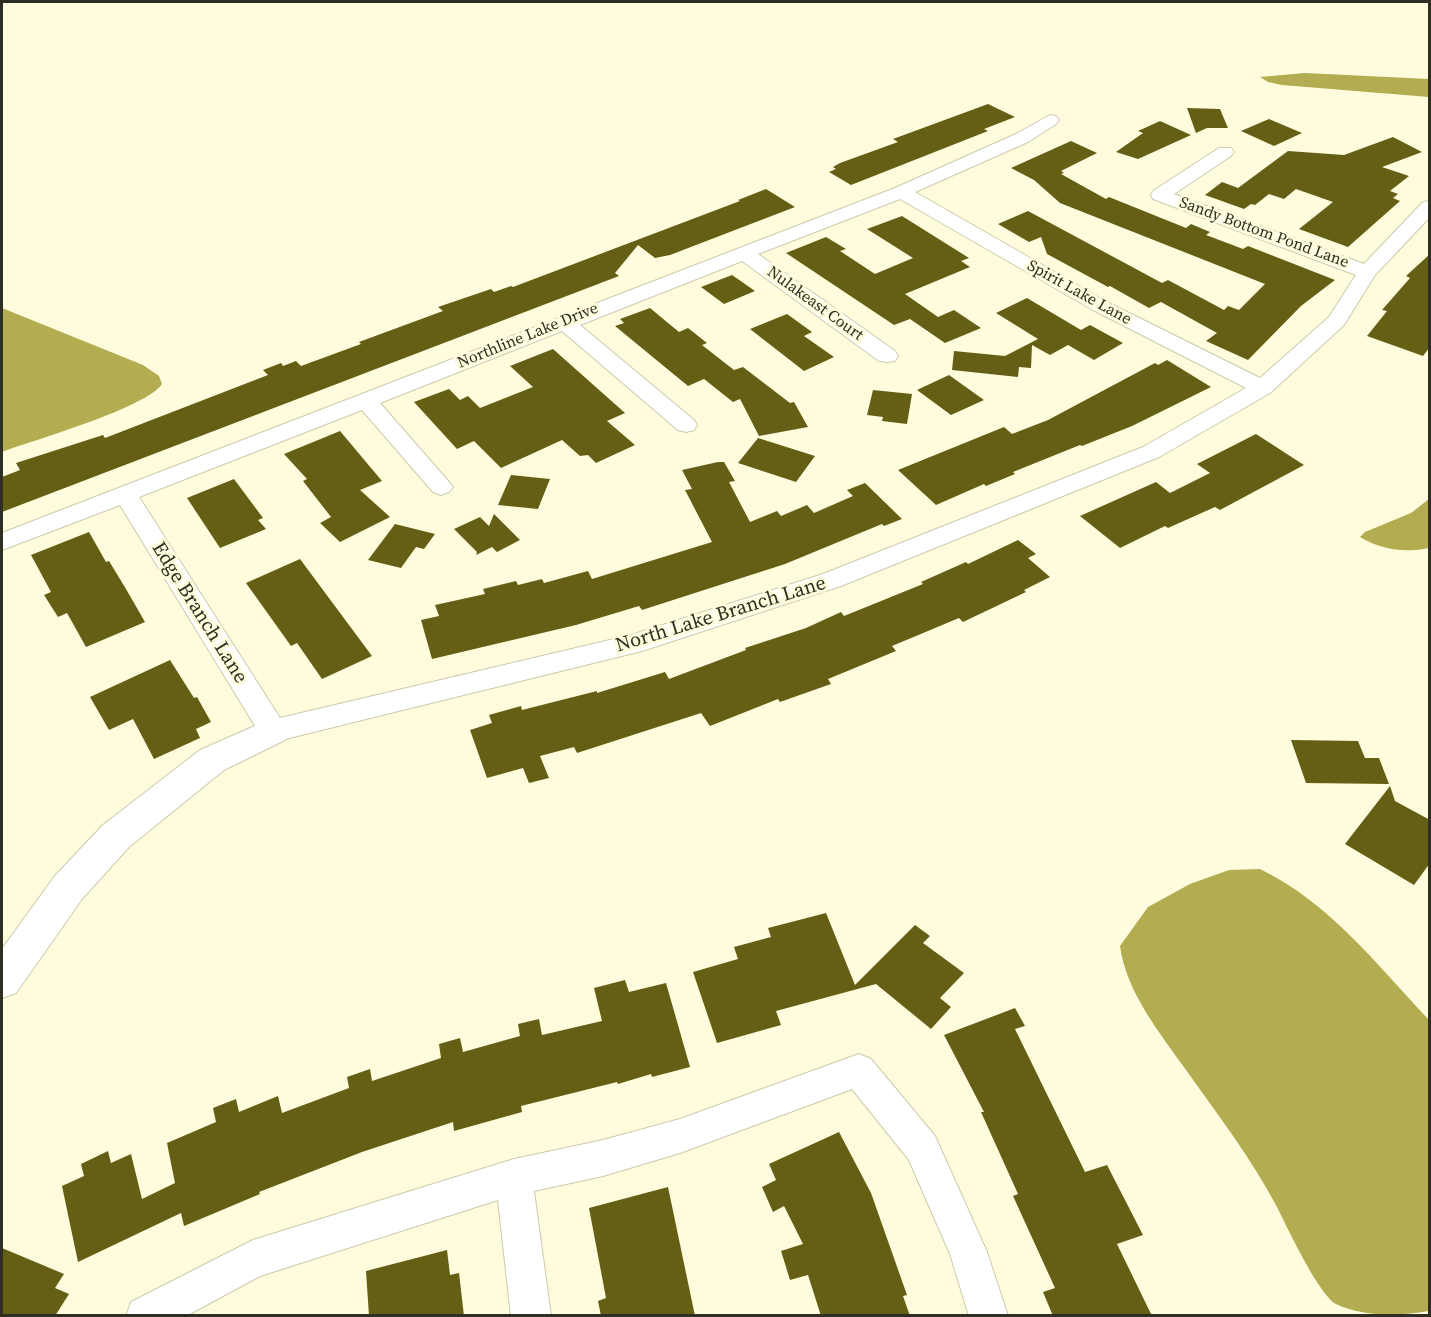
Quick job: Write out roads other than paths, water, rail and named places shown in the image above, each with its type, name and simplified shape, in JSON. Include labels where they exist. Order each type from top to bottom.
[{"type":"street","name":"Northline Lake Drive","points":[[2,542],[901,192],[1022,138],[1050,120]]},
{"type":"street","name":"Sandy Bottom Pond Lane","points":[[1225,152],[1160,195],[1367,272]]},
{"type":"street","name":"Spirit Lake Lane","points":[[901,192],[1100,306],[1262,388]]},
{"type":"street","name":"North Lake Branch Lane","points":[[2,980],[68,888],[116,836],[212,760],[273,731],[633,644],[832,580],[1151,452],[1262,388],[1337,321],[1367,272],[1430,206]]},
{"type":"street","name":"Nulakeast Court","points":[[742,252],[887,356]]},
{"type":"street","points":[[564,322],[686,425]]},
{"type":"street","points":[[366,400],[441,488]]},
{"type":"street","name":"Edge Branch Lane","points":[[125,494],[273,731]]},
{"type":"street","points":[[154,1310],[253,1259],[514,1177],[603,1158],[680,1136],[859,1070],[922,1148],[968,1252],[989,1316]]},
{"type":"street","points":[[514,1177],[531,1316]]}]
